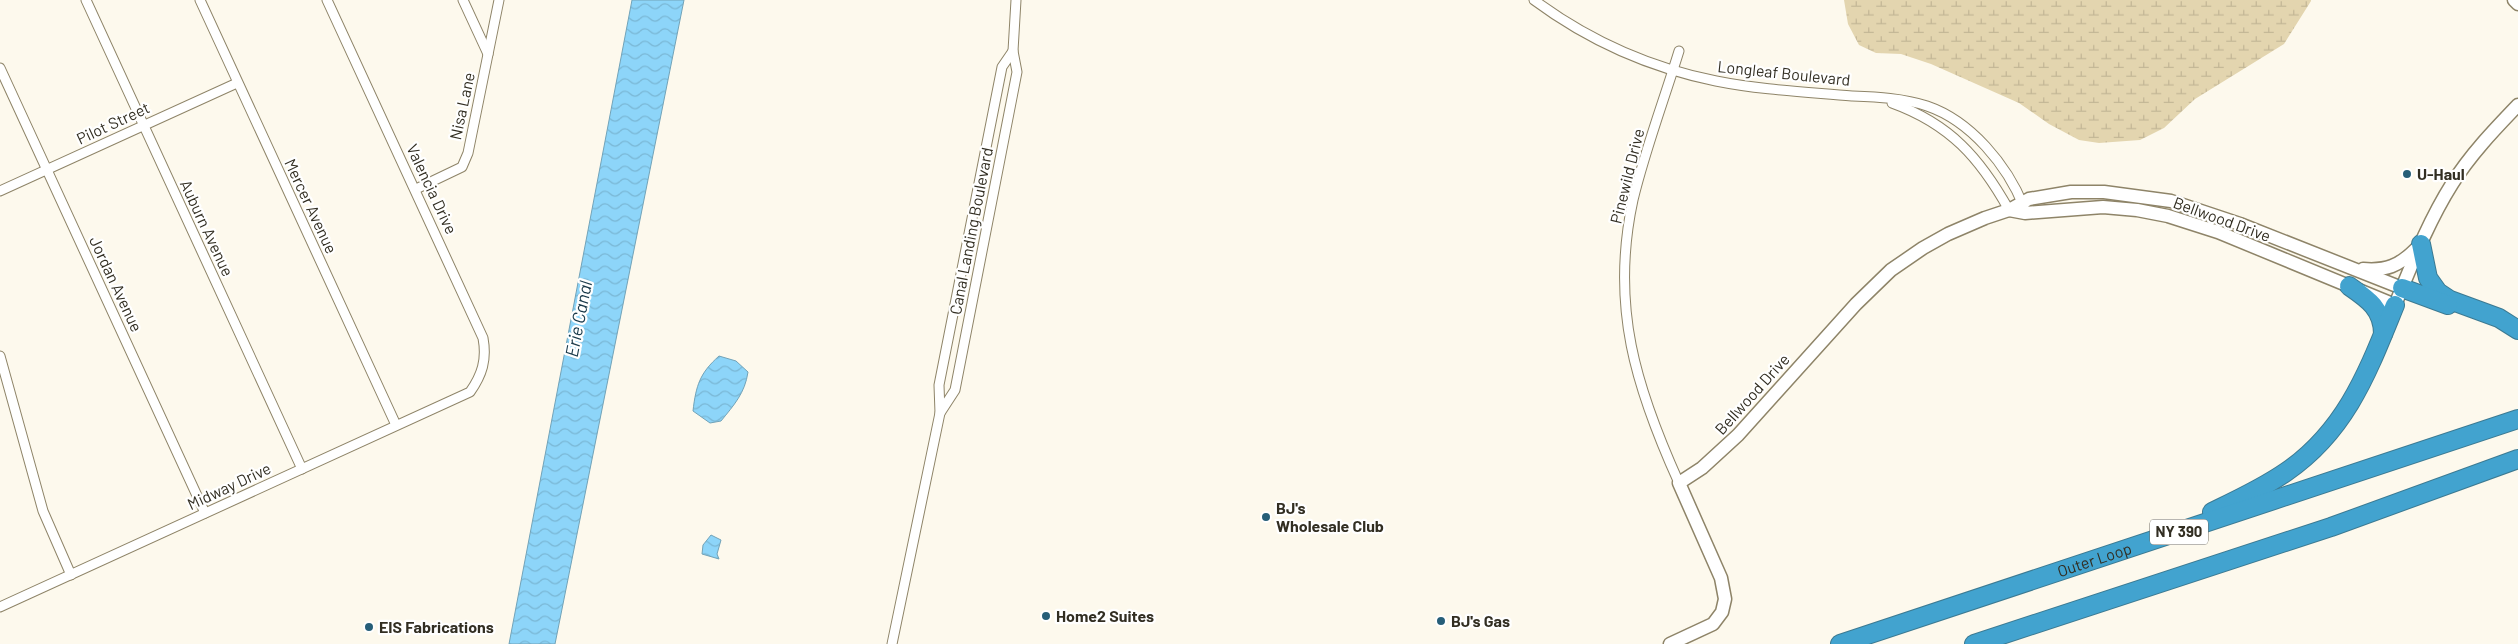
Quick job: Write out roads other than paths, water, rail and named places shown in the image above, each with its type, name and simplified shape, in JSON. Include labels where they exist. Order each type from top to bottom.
[{"type":"highway","points":[[2421,244],[2428,278],[2438,292],[2450,300],[2499,318],[2518,331]]},
{"type":"highway","points":[[2349,286],[2374,305],[2381,318],[2383,335]]},
{"type":"highway","points":[[2402,288],[2518,331]]},
{"type":"highway","points":[[2134,548],[2256,490],[2304,459],[2326,438],[2344,415],[2363,381],[2395,306]]},
{"type":"highway","name":"Outer Loop","points":[[1840,644],[2518,419]]},
{"type":"highway","name":"NY 390","points":[[1974,644],[2340,524],[2518,459]]},
{"type":"highway","points":[[2458,482],[2518,467]]},
{"type":"street","name":"Auburn Avenue","points":[[86,0],[302,469]]},
{"type":"street","name":"Mercer Avenue","points":[[200,0],[396,425]]},
{"type":"street","name":"Valencia Drive","points":[[327,0],[416,189],[483,338],[486,351],[484,366],[470,392]]},
{"type":"street","points":[[463,0],[488,54]]},
{"type":"street","name":"Nisa Lane","points":[[416,189],[462,167],[468,153],[499,0]]},
{"type":"street","name":"Canal Landing Boulevard","points":[[940,413],[955,390],[1017,72],[1013,50],[1016,0]]},
{"type":"street","name":"Longleaf Boulevard","points":[[1534,0],[1565,21],[1603,42],[1673,71],[1743,86],[1870,97],[1921,104],[1935,109],[1957,122],[1992,155],[2023,207]]},
{"type":"street","points":[[2514,0],[2518,4]]},
{"type":"street","name":"Canal Landing Boulevard","points":[[892,644],[940,413],[939,385],[1002,67],[1013,50]]},
{"type":"street","name":"Pinewild Drive","points":[[1679,51],[1633,201],[1627,244],[1625,286],[1629,336],[1640,386],[1653,424],[1679,483]]},
{"type":"street","name":"Jordan Avenue","points":[[0,68],[205,513]]},
{"type":"street","name":"Pilot Street","points":[[0,191],[238,83]]},
{"type":"street","name":"Longleaf Boulevard","points":[[1870,97],[1917,114],[1958,140],[1984,169],[2009,210]]},
{"type":"street","points":[[2395,306],[2421,244],[2442,201],[2462,169],[2518,105]]},
{"type":"street","name":"Bellwood Drive","points":[[2023,207],[2050,194],[2086,191],[2154,197],[2219,216],[2402,288]]},
{"type":"street","name":"Bellwood Drive","points":[[1679,483],[1699,470],[1732,441],[1856,304],[1891,270],[1917,251],[1948,234],[2009,210],[2023,207],[2103,207],[2136,210],[2168,216],[2218,232],[2395,306]]},
{"type":"street","points":[[2354,269],[2386,269],[2399,265],[2421,244]]},
{"type":"street","points":[[0,356],[43,510],[71,576]]},
{"type":"street","name":"Midway Drive","points":[[0,606],[71,576],[470,392]]},
{"type":"street","points":[[1670,644],[1702,631],[1713,624],[1722,612],[1726,599],[1721,578],[1679,483]]},
{"type":"water","name":"Erie Canal","points":[[632,0],[684,0],[555,644],[509,644]]},
{"type":"water","points":[[719,356],[736,361],[748,372],[742,393],[734,404],[721,421],[710,423],[693,411],[694,402],[703,374]]},
{"type":"water","points":[[711,535],[721,540],[717,554],[719,559],[702,554],[703,545]]},
{"type":"place","name":"U-Haul","points":[[2407,174]]},
{"type":"place","name":"BJ's Wholesale Club","points":[[1266,517]]},
{"type":"place","name":"Home2 Suites","points":[[1046,616]]},
{"type":"place","name":"BJ's Gas","points":[[1441,621]]},
{"type":"place","name":"EIS Fabrications","points":[[369,627]]}]
